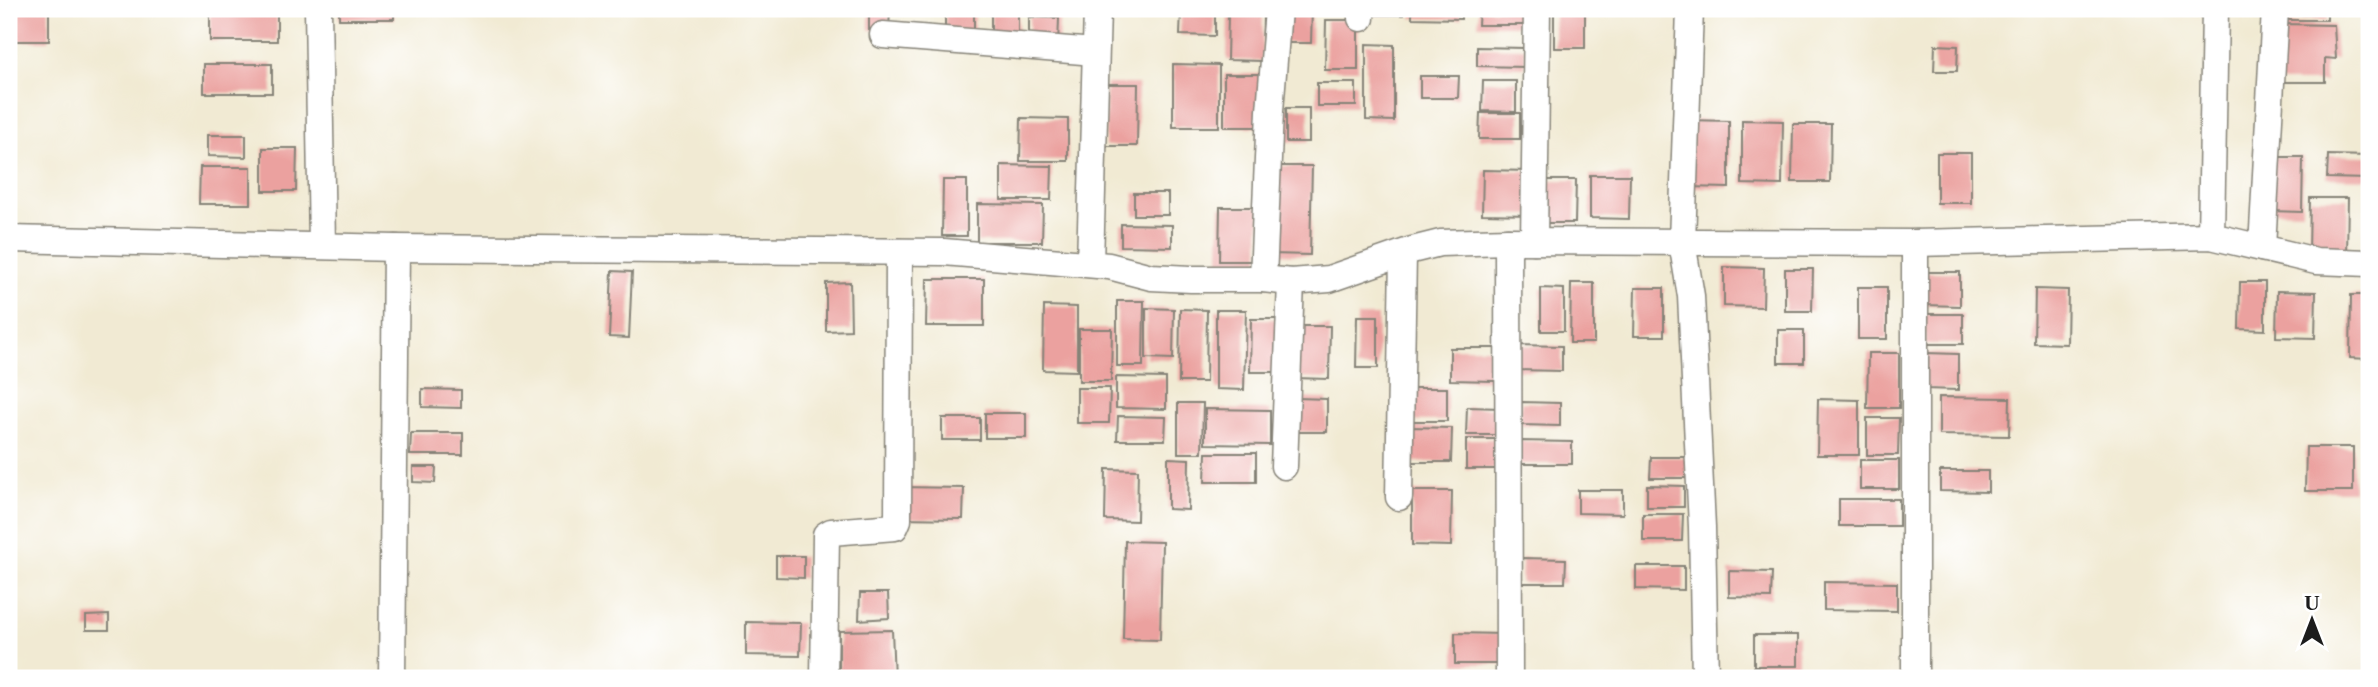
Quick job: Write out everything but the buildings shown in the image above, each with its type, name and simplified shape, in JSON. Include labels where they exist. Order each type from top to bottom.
[{"type":"street","points":[[318,9],[322,244]]},
{"type":"street","points":[[1090,264],[1097,9]]},
{"type":"street","points":[[1263,279],[1270,111],[1278,9]]},
{"type":"street","points":[[1509,678],[1521,241],[1537,9]]},
{"type":"street","points":[[1690,9],[1682,242],[1691,296],[1702,527],[1705,678]]},
{"type":"street","points":[[2211,236],[2215,9]]},
{"type":"street","points":[[2262,248],[2275,9]]},
{"type":"street","points":[[883,35],[1095,52]]},
{"type":"street","points":[[9,239],[322,244],[396,248],[944,252],[1109,266],[1151,276],[1291,282],[1329,279],[1440,243],[1521,241],[1915,243],[2211,236],[2316,261],[2369,262]]},
{"type":"street","points":[[1915,243],[1915,678]]},
{"type":"street","points":[[392,678],[396,248]]},
{"type":"street","points":[[824,678],[826,535],[831,532],[895,527],[898,520],[898,253]]},
{"type":"street","points":[[1399,497],[1403,254]]},
{"type":"street","points":[[1284,466],[1291,282]]}]
